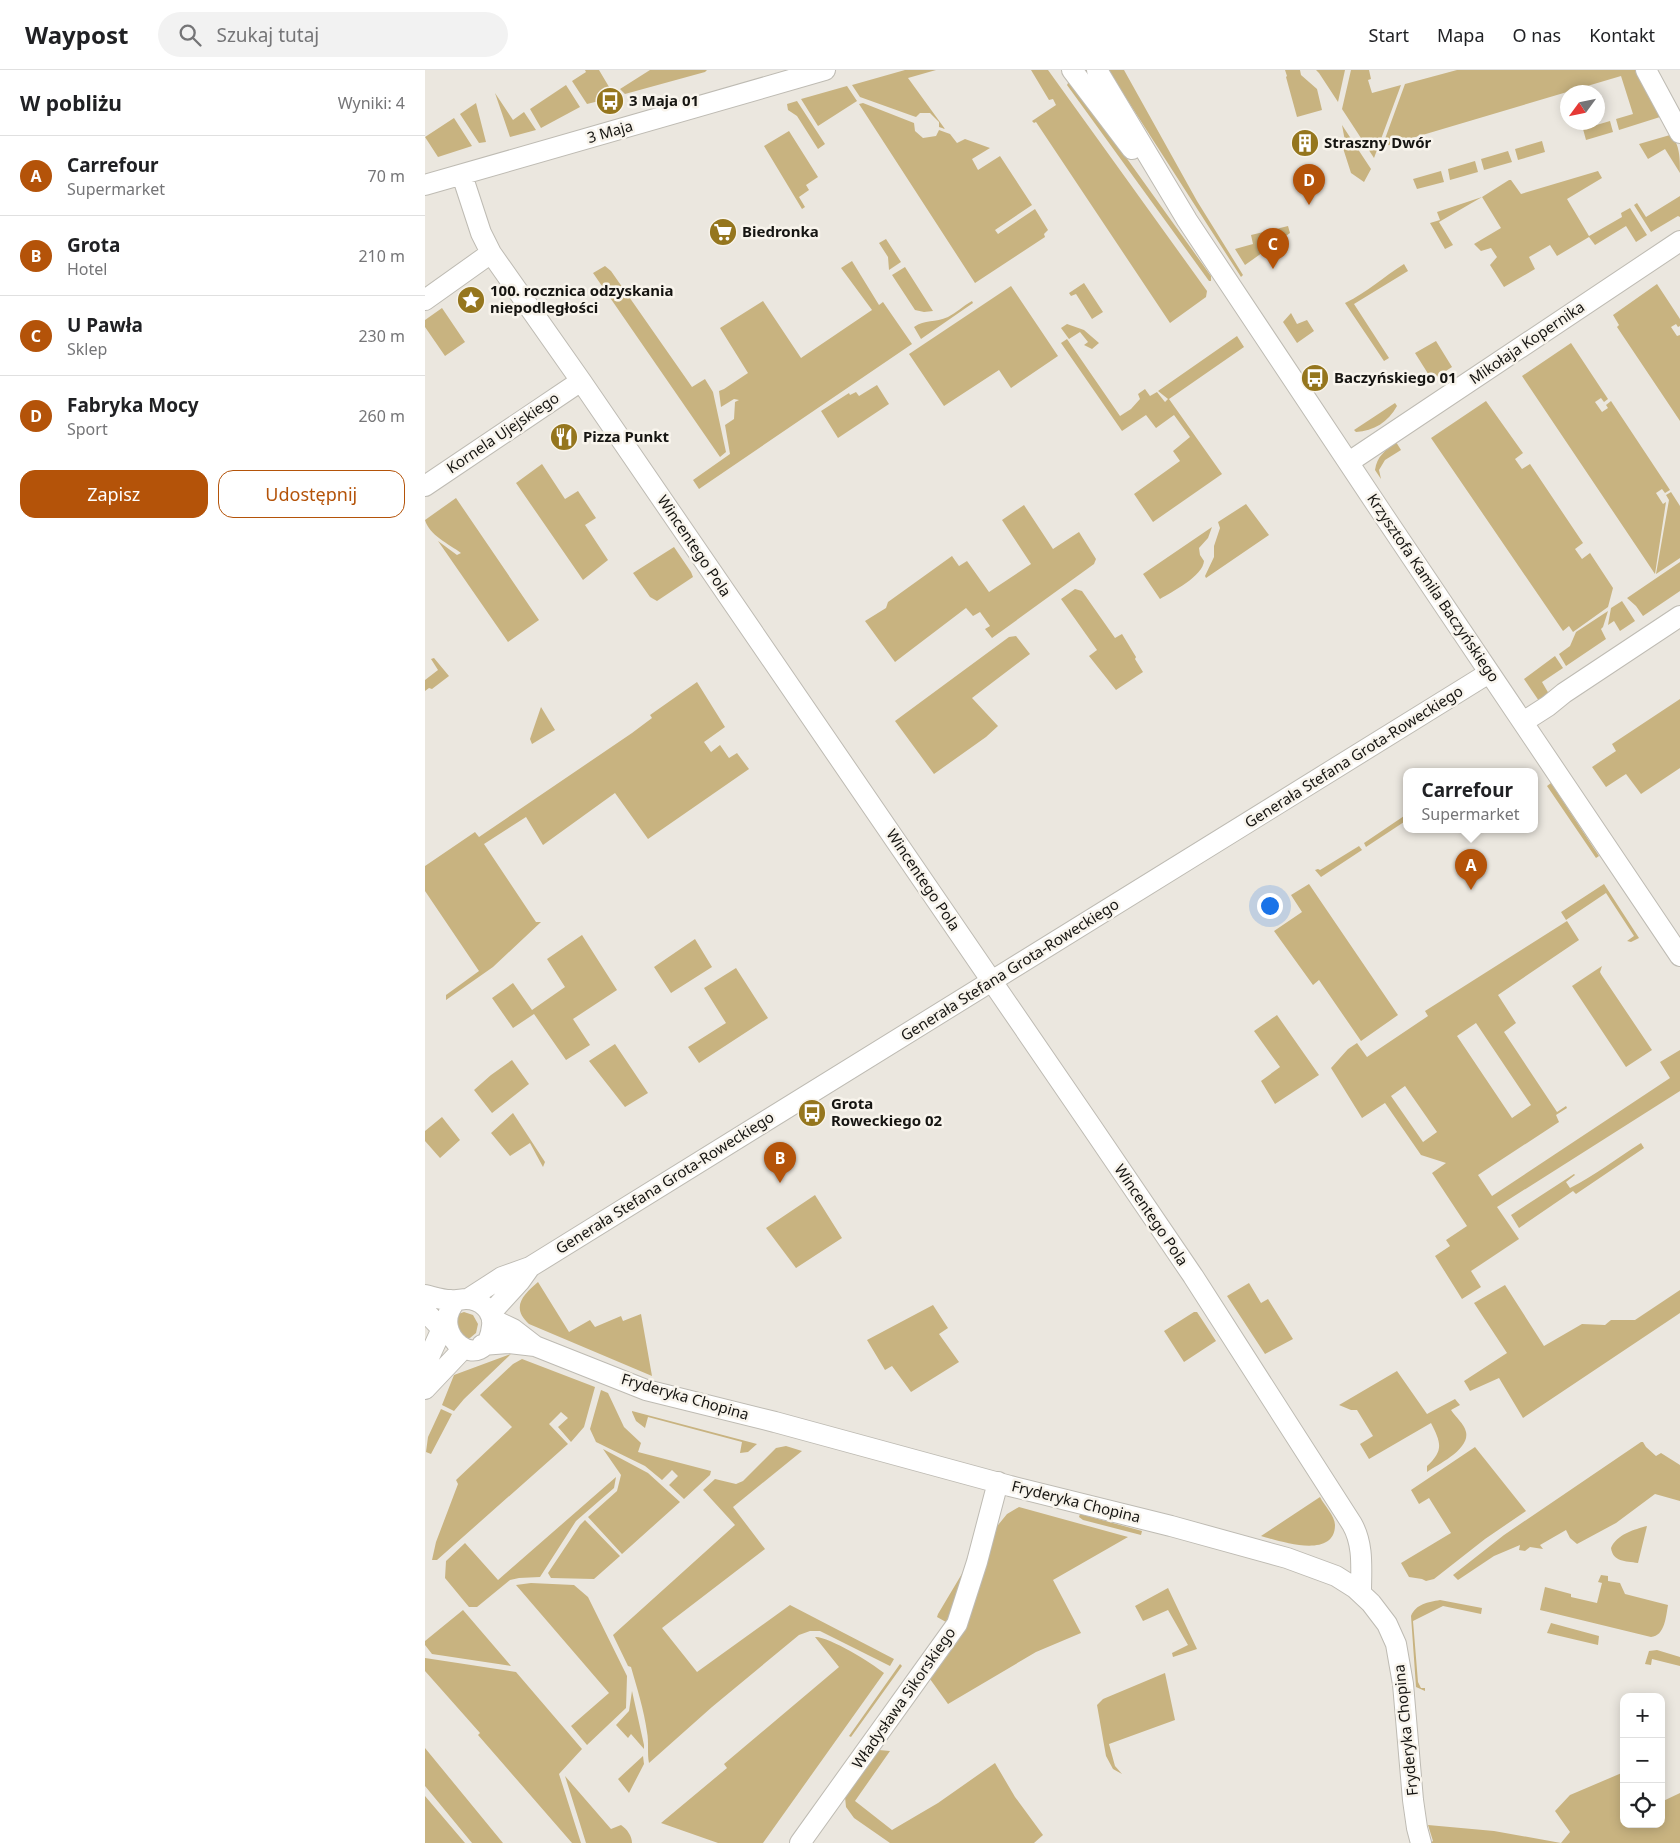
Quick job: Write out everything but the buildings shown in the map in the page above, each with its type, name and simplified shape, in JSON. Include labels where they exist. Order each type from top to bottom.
[{"type":"street","name":"3 Maja","points":[[425,185],[825,70]]},
{"type":"street","name":"Krzysztofa Kamila Baczyńskiego","points":[[1072,70],[1187,220]]},
{"type":"street","name":"Krzysztofa Kamila Baczyńskiego","points":[[1097,70],[1187,220],[1680,956]]},
{"type":"street","points":[[1646,70],[1680,132]]},
{"type":"street","name":"Wincentego Pola","points":[[462,175],[481,234],[491,253],[581,381],[1193,1276],[1352,1524],[1358,1535],[1361,1548],[1361,1593]]},
{"type":"street","name":"Mikołaja Kopernika","points":[[1349,462],[1680,241]]},
{"type":"street","points":[[425,300],[491,253]]},
{"type":"street","name":"Kornela Ujejskiego","points":[[425,486],[581,381]]},
{"type":"street","points":[[1523,722],[1548,706],[1563,693],[1680,616]]},
{"type":"street","name":"Generała Stefana Grota-Roweckiego","points":[[530,1267],[1489,673]]},
{"type":"street","points":[[425,1366],[440,1329],[443,1312],[449,1305],[462,1300],[502,1277],[530,1267]]},
{"type":"street","points":[[482,1346],[489,1338],[491,1317],[530,1267]]},
{"type":"street","points":[[425,1295],[443,1300],[480,1302],[491,1317],[513,1329],[535,1346]]},
{"type":"street","points":[[425,1311],[440,1329],[447,1343],[452,1347],[472,1350],[482,1346],[508,1343],[535,1346]]},
{"type":"street","name":"Fryderyka Chopina","points":[[535,1346],[646,1390],[1171,1526],[1287,1558],[1336,1576],[1361,1593],[1380,1613],[1387,1624],[1398,1652],[1403,1684],[1413,1800],[1421,1843]]},
{"type":"street","points":[[425,1389],[462,1350]]},
{"type":"street","name":"Władysława Sikorskiego","points":[[800,1843],[957,1624],[979,1555],[997,1482]]},
{"type":"shaded area","points":[[585,70],[599,70],[615,97],[587,104],[572,81],[586,72]]},
{"type":"shaded area","points":[[650,70],[707,70],[625,94],[620,89]]},
{"type":"shaded area","points":[[905,70],[936,70],[908,78],[945,129],[939,127],[939,122],[930,113],[920,113],[916,117],[860,97],[852,85]]},
{"type":"shaded area","points":[[1031,70],[1048,70],[1207,291],[1206,297],[1170,323],[1036,122],[1032,121],[1056,105],[1053,99],[1049,100]]},
{"type":"shaded area","points":[[1108,70],[1124,70],[1197,201],[1243,275],[1241,277]]},
{"type":"shaded area","points":[[1285,70],[1300,70],[1301,75],[1317,89],[1322,110],[1297,117]]},
{"type":"shaded area","points":[[1316,70],[1345,70],[1338,102],[1319,73]]},
{"type":"shaded area","points":[[1351,70],[1369,70],[1371,79],[1368,80],[1372,93],[1401,85],[1374,158],[1342,109]]},
{"type":"shaded area","points":[[1457,70],[1636,70],[1660,117],[1619,130],[1616,119],[1633,114],[1621,76],[1591,85],[1560,85],[1560,94],[1382,147],[1405,84]]},
{"type":"shaded area","points":[[1070,79],[1211,276],[1211,281],[1209,281],[1067,85]]},
{"type":"shaded area","points":[[566,85],[580,107],[541,128],[530,109]]},
{"type":"shaded area","points":[[847,86],[857,101],[818,126],[801,99]]},
{"type":"shaded area","points":[[495,93],[513,120],[524,112],[536,130],[510,137]]},
{"type":"shaded area","points":[[797,101],[825,144],[818,149],[797,116],[788,110],[787,104]]},
{"type":"shaded area","points":[[476,103],[486,142],[479,143],[460,114]]},
{"type":"shaded area","points":[[863,103],[914,123],[915,131],[923,138],[936,136],[939,130],[950,134],[957,143],[965,139],[990,148],[972,159],[978,170],[1000,156],[1032,205],[995,230],[998,234],[1035,209],[1048,230],[1044,234],[1045,237],[975,283],[859,104]]},
{"type":"shaded area","points":[[454,118],[472,146],[438,157],[425,137]]},
{"type":"shaded area","points":[[1610,121],[1613,132],[1586,140],[1583,130],[1605,130],[1605,122]]},
{"type":"shaded area","points":[[1342,125],[1371,169],[1364,182],[1351,173],[1342,145],[1345,141]]},
{"type":"shaded area","points":[[789,131],[818,177],[806,185],[809,190],[799,197],[805,207],[802,209],[764,146]]},
{"type":"shaded area","points":[[1670,135],[1678,147],[1680,173],[1665,149],[1648,159],[1639,144]]},
{"type":"shaded area","points":[[1542,141],[1545,152],[1518,160],[1515,149]]},
{"type":"shaded area","points":[[1508,151],[1512,162],[1484,170],[1481,159]]},
{"type":"shaded area","points":[[1475,161],[1478,172],[1450,180],[1448,169]]},
{"type":"shaded area","points":[[1441,171],[1444,182],[1417,189],[1413,179]]},
{"type":"shaded area","points":[[1598,171],[1602,178],[1567,199],[1589,236],[1622,217],[1621,213],[1630,208],[1647,235],[1636,242],[1626,226],[1595,245],[1589,237],[1557,256],[1550,245],[1529,257],[1535,269],[1504,287],[1490,265],[1497,257],[1491,248],[1481,251],[1474,244],[1501,228],[1482,197],[1509,180],[1511,180],[1521,194]]},
{"type":"shaded area","points":[[1680,196],[1680,217],[1678,216],[1651,232],[1634,205],[1637,203],[1646,217]]},
{"type":"shaded area","points":[[1482,197],[1439,222],[1453,245],[1445,249],[1430,223],[1440,220],[1437,212]]},
{"type":"shaded area","points":[[1288,226],[1290,233],[1245,265],[1235,249],[1253,244],[1251,235]]},
{"type":"shaded area","points":[[886,239],[901,262],[889,270],[888,257],[879,243]]},
{"type":"shaded area","points":[[852,261],[879,305],[883,302],[912,344],[699,489],[693,480],[730,454],[725,425],[734,419],[735,402],[739,400],[734,399],[721,407],[719,391],[748,373],[720,328],[763,301],[801,358],[872,310],[841,268]]},
{"type":"shaded area","points":[[1404,264],[1408,271],[1354,304],[1389,358],[1384,361],[1345,303]]},
{"type":"shaded area","points":[[605,266],[611,271],[692,387],[705,379],[713,392],[726,452],[720,457],[593,273]]},
{"type":"shaded area","points":[[905,267],[933,311],[915,310],[892,275]]},
{"type":"shaded area","points":[[1084,283],[1103,312],[1092,319],[1076,294],[1071,296],[1069,293]]},
{"type":"shaded area","points":[[1657,284],[1680,319],[1680,326],[1678,327],[1676,324],[1671,327],[1677,336],[1680,335],[1680,421],[1617,327],[1619,325],[1613,315]]},
{"type":"shaded area","points":[[1011,286],[1058,356],[1011,388],[999,370],[944,406],[909,354]]},
{"type":"shaded area","points":[[972,301],[973,303],[921,339],[914,327],[922,323],[948,317]]},
{"type":"shaded area","points":[[442,308],[465,342],[445,356],[425,327],[425,320]]},
{"type":"shaded area","points":[[1291,313],[1297,324],[1307,320],[1314,331],[1297,343],[1283,322]]},
{"type":"shaded area","points":[[1067,324],[1084,330],[1099,343],[1092,349],[1084,345],[1088,342],[1080,332],[1069,339],[1061,328]]},
{"type":"shaded area","points":[[1237,336],[1244,347],[1169,399],[1222,474],[1153,522],[1134,494],[1180,461],[1173,451],[1190,437],[1174,415],[1156,428],[1146,415],[1122,431],[1061,343],[1067,339],[1120,416],[1131,409],[1140,399],[1138,394],[1145,389],[1150,396],[1157,392],[1165,402],[1168,399],[1158,391]]},
{"type":"shaded area","points":[[1436,341],[1452,367],[1432,380],[1415,353]]},
{"type":"shaded area","points":[[1571,343],[1608,399],[1604,402],[1601,398],[1595,402],[1602,412],[1608,408],[1606,405],[1611,401],[1670,490],[1665,493],[1662,489],[1656,493],[1663,504],[1666,502],[1655,574],[1522,376]]},
{"type":"shaded area","points":[[877,385],[889,404],[838,438],[821,411],[849,393],[850,395],[856,392],[859,396]]},
{"type":"shaded area","points":[[1486,401],[1523,453],[1515,459],[1522,469],[1530,464],[1583,543],[1575,549],[1582,559],[1590,553],[1613,588],[1608,607],[1573,632],[1569,626],[1563,631],[1431,438]]},
{"type":"shaded area","points":[[1395,403],[1397,406],[1393,412],[1380,425],[1369,430],[1356,432],[1354,430]]},
{"type":"shaded area","points":[[1396,442],[1401,450],[1385,460],[1379,470],[1381,479],[1375,470],[1378,461],[1382,454]]},
{"type":"shaded area","points":[[542,464],[565,499],[578,491],[596,518],[585,525],[608,560],[583,580],[516,483]]},
{"type":"shaded area","points":[[1671,492],[1680,506],[1680,558],[1656,574],[1669,500],[1666,495]]},
{"type":"shaded area","points":[[456,498],[539,620],[508,642],[438,541],[457,555],[461,553],[435,535],[425,520]]},
{"type":"shaded area","points":[[1246,504],[1269,535],[1206,578],[1205,576],[1214,557],[1214,546],[1220,528],[1218,522]]},
{"type":"shaded area","points":[[1024,505],[1053,549],[1079,532],[1096,559],[1094,564],[992,638],[985,629],[990,626],[980,612],[973,616],[966,608],[895,662],[865,621],[886,608],[888,602],[952,556],[959,566],[967,561],[989,592],[1031,564],[1002,520]]},
{"type":"shaded area","points":[[1212,527],[1208,538],[1199,548],[1200,555],[1204,561],[1202,567],[1193,578],[1160,599],[1143,574]]},
{"type":"shaded area","points":[[674,547],[693,577],[657,601],[650,597],[633,573]]},
{"type":"shaded area","points":[[1680,562],[1680,591],[1643,616],[1627,598]]},
{"type":"shaded area","points":[[1075,589],[1082,591],[1115,638],[1122,634],[1143,672],[1116,690],[1089,656],[1097,650],[1061,599]]},
{"type":"shaded area","points":[[1622,601],[1635,621],[1620,631],[1614,621],[1608,625],[1611,608]]},
{"type":"shaded area","points":[[1608,611],[1601,629],[1606,639],[1566,666],[1559,654],[1570,646],[1576,632]]},
{"type":"shaded area","points":[[1016,636],[1030,654],[972,698],[998,726],[986,737],[934,774],[895,721],[1009,637]]},
{"type":"shaded area","points":[[1555,656],[1563,668],[1542,682],[1549,694],[1539,701],[1524,679]]},
{"type":"shaded area","points":[[434,658],[449,676],[432,689],[429,688],[425,691],[425,680],[438,670],[431,659]]},
{"type":"shaded area","points":[[697,682],[725,727],[704,742],[711,752],[720,745],[729,758],[737,753],[749,769],[648,839],[615,793],[543,845],[526,817],[484,844],[536,922],[541,922],[493,967],[446,1000],[446,995],[479,971],[425,891],[425,866],[475,832],[479,837],[632,733],[652,718],[650,715]]},
{"type":"shaded area","points":[[1680,699],[1680,768],[1641,794],[1626,774],[1606,787],[1592,767],[1616,751],[1612,744]]},
{"type":"shaded area","points":[[541,707],[555,730],[532,744],[530,739]]},
{"type":"shaded area","points":[[1551,783],[1599,856],[1596,858],[1547,786]]},
{"type":"shaded area","points":[[1403,817],[1403,823],[1366,847],[1364,843]]},
{"type":"shaded area","points":[[1359,846],[1362,850],[1321,877],[1315,870],[1320,870]]},
{"type":"shaded area","points":[[1309,884],[1398,1015],[1361,1041],[1319,980],[1313,985],[1274,931],[1302,912],[1291,895]]},
{"type":"shaded area","points":[[1604,884],[1639,938],[1631,942],[1627,941],[1634,936],[1606,893],[1566,920],[1561,912]]},
{"type":"shaded area","points":[[1567,921],[1579,940],[1498,995],[1516,1023],[1504,1032],[1557,1112],[1566,1106],[1567,1108],[1556,1115],[1559,1122],[1478,1175],[1492,1196],[1670,1078],[1660,1062],[1680,1050],[1680,1091],[1497,1207],[1519,1239],[1471,1271],[1481,1287],[1462,1299],[1435,1256],[1450,1246],[1446,1240],[1467,1226],[1432,1173],[1446,1163],[1421,1155],[1385,1103],[1362,1118],[1331,1068],[1348,1049],[1357,1043],[1367,1057],[1428,1016],[1425,1011]],"holes":[[[1476,1023],[1531,1105],[1512,1118],[1457,1036]],[[1405,1086],[1437,1132],[1423,1142],[1391,1096]]]},
{"type":"shaded area","points":[[582,935],[617,990],[573,1019],[590,1045],[566,1060],[534,1014],[513,1028],[492,998],[513,983],[532,1010],[565,987],[547,959]]},
{"type":"shaded area","points":[[695,939],[712,967],[671,993],[654,967]]},
{"type":"shaded area","points":[[1602,966],[1601,974],[1652,1050],[1626,1067],[1572,986]]},
{"type":"shaded area","points":[[736,968],[768,1018],[699,1063],[688,1047],[726,1023],[704,988]]},
{"type":"shaded area","points":[[1277,1015],[1319,1075],[1275,1104],[1261,1081],[1280,1067],[1254,1031]]},
{"type":"shaded area","points":[[615,1044],[648,1093],[625,1107],[589,1061]]},
{"type":"shaded area","points":[[512,1060],[529,1084],[492,1113],[474,1090]]},
{"type":"shaded area","points":[[513,1113],[545,1162],[543,1167],[530,1143],[510,1156],[491,1133]]},
{"type":"shaded area","points":[[442,1117],[460,1140],[440,1158],[425,1141],[425,1131]]},
{"type":"shaded area","points":[[1641,1143],[1644,1148],[1576,1194],[1573,1191],[1519,1228],[1511,1215],[1574,1174],[1566,1182],[1570,1188]]},
{"type":"shaded area","points":[[815,1195],[842,1238],[796,1268],[766,1228]]},
{"type":"shaded area","points":[[538,1282],[569,1332],[590,1320],[595,1327],[621,1316],[623,1321],[641,1314],[652,1376],[529,1324],[520,1312],[521,1301]]},
{"type":"shaded area","points":[[1249,1283],[1261,1303],[1268,1299],[1293,1339],[1265,1354],[1227,1296]]},
{"type":"shaded area","points":[[1505,1285],[1544,1346],[1582,1324],[1605,1325],[1611,1320],[1635,1320],[1680,1290],[1680,1313],[1523,1418],[1499,1378],[1470,1391],[1464,1381],[1507,1353],[1474,1303]]},
{"type":"shaded area","points":[[933,1305],[948,1328],[939,1334],[959,1362],[911,1392],[892,1366],[885,1370],[867,1340]]},
{"type":"shaded area","points":[[464,1312],[473,1315],[478,1324],[476,1333],[470,1338],[463,1339],[453,1319],[458,1314]]},
{"type":"shaded area","points":[[1197,1312],[1216,1341],[1184,1362],[1164,1331]]},
{"type":"shaded area","points":[[511,1354],[454,1411],[442,1405],[454,1375]]},
{"type":"shaded area","points":[[522,1359],[595,1387],[584,1427],[571,1442],[558,1427],[568,1418],[561,1412],[549,1424],[568,1444],[437,1560],[432,1560],[436,1542],[458,1484],[456,1480],[512,1427],[480,1395],[513,1364]]},
{"type":"shaded area","points":[[1397,1371],[1427,1414],[1455,1399],[1460,1405],[1451,1410],[1462,1423],[1466,1432],[1466,1438],[1459,1450],[1427,1472],[1427,1466],[1436,1455],[1439,1446],[1439,1441],[1431,1423],[1369,1459],[1360,1444],[1373,1436],[1357,1410],[1351,1410],[1339,1405]]},
{"type":"shaded area","points":[[601,1390],[608,1393],[624,1427],[641,1443],[638,1452],[711,1471],[710,1475],[684,1499],[669,1485],[678,1476],[672,1470],[662,1480],[645,1466],[596,1442],[590,1429]]},
{"type":"shaded area","points":[[441,1409],[452,1414],[431,1454],[426,1452],[428,1437]]},
{"type":"shaded area","points":[[632,1411],[757,1444],[748,1452],[740,1453],[742,1442],[648,1417],[645,1428],[636,1421]]},
{"type":"shaded area","points":[[1641,1442],[1656,1456],[1661,1453],[1680,1465],[1680,1501],[1655,1494],[1616,1523],[1577,1544],[1570,1538],[1566,1530],[1540,1545],[1543,1549],[1530,1547],[1525,1551],[1519,1550],[1520,1545],[1494,1556],[1458,1580],[1453,1575],[1504,1535]]},
{"type":"shaded area","points":[[786,1446],[802,1451],[733,1507],[765,1549],[662,1628],[697,1672],[790,1605],[894,1659],[890,1666],[820,1631],[810,1631],[799,1635],[712,1707],[649,1763],[647,1732],[638,1691],[631,1667],[628,1666],[613,1635],[735,1525],[703,1490],[715,1479],[736,1484],[743,1481],[776,1448]]},
{"type":"shaded area","points":[[1475,1447],[1526,1511],[1485,1539],[1434,1579],[1426,1581],[1409,1577],[1401,1563],[1451,1533],[1429,1498],[1419,1504],[1411,1490]]},
{"type":"shaded area","points":[[603,1449],[648,1473],[680,1502],[622,1554],[588,1517],[617,1491],[621,1475]]},
{"type":"shaded area","points":[[616,1477],[614,1488],[576,1521],[540,1577],[510,1580],[477,1607],[469,1607],[445,1578],[446,1561],[465,1543],[498,1580]]},
{"type":"shaded area","points":[[1320,1497],[1335,1522],[1333,1536],[1326,1542],[1316,1545],[1292,1544],[1261,1536]]},
{"type":"shaded area","points":[[1019,1507],[1128,1537],[1053,1580],[1081,1633],[1036,1652],[948,1704],[930,1679],[954,1646],[967,1621],[994,1530],[1007,1514]]},
{"type":"shaded area","points":[[1080,1514],[1142,1531],[1141,1535],[1083,1520],[1079,1517]]},
{"type":"shaded area","points":[[585,1520],[620,1556],[594,1579],[551,1578],[548,1573]]},
{"type":"shaded area","points":[[1647,1526],[1638,1563],[1620,1560],[1614,1556],[1611,1548],[1613,1543],[1621,1536]]},
{"type":"shaded area","points":[[963,1572],[946,1622],[937,1617],[938,1614]]},
{"type":"shaded area","points":[[1601,1575],[1608,1576],[1608,1581],[1620,1583],[1625,1594],[1668,1605],[1664,1625],[1656,1636],[1651,1637],[1540,1610],[1545,1587],[1571,1594],[1571,1597],[1597,1603],[1602,1583],[1598,1582]]},
{"type":"shaded area","points":[[531,1583],[574,1585],[588,1597],[627,1676],[626,1708],[587,1745],[571,1726],[609,1693],[516,1585]]},
{"type":"shaded area","points":[[1168,1588],[1197,1649],[1173,1657],[1172,1653],[1188,1645],[1168,1610],[1143,1621],[1135,1606]]},
{"type":"shaded area","points":[[1440,1600],[1482,1608],[1481,1614],[1443,1606],[1413,1621],[1418,1682],[1421,1688],[1425,1688],[1425,1691],[1416,1687],[1411,1616],[1419,1606]]},
{"type":"shaded area","points":[[463,1610],[511,1666],[432,1654],[425,1645],[425,1641]]},
{"type":"shaded area","points":[[1551,1623],[1599,1636],[1598,1645],[1547,1633]]},
{"type":"shaded area","points":[[815,1637],[839,1645],[884,1673],[763,1843],[718,1843],[661,1823],[727,1768],[724,1764],[839,1667]]},
{"type":"shaded area","points":[[1657,1650],[1680,1657],[1680,1666],[1652,1659],[1651,1665],[1645,1664],[1649,1651]]},
{"type":"shaded area","points":[[425,1658],[516,1672],[582,1749],[559,1774],[581,1843],[572,1843],[478,1735],[480,1733],[425,1671]]},
{"type":"shaded area","points":[[900,1664],[902,1666],[851,1737],[849,1736]]},
{"type":"shaded area","points":[[1165,1673],[1175,1720],[1109,1744],[1115,1766],[1122,1774],[1113,1769],[1106,1756],[1097,1705],[1103,1699]]},
{"type":"shaded area","points":[[632,1691],[644,1749],[631,1734],[628,1738],[616,1725],[629,1711]]},
{"type":"shaded area","points":[[425,1748],[503,1843],[472,1843],[425,1786]]},
{"type":"shaded area","points":[[879,1750],[890,1751],[855,1801],[892,1830],[938,1803],[995,1763],[1015,1797],[1043,1835],[1034,1843],[890,1843],[854,1818],[846,1807],[845,1797]]},
{"type":"shaded area","points":[[643,1756],[644,1764],[629,1793],[618,1779]]},
{"type":"shaded area","points":[[1620,1774],[1620,1828],[1665,1828],[1665,1800],[1680,1793],[1680,1843],[1561,1843],[1570,1832],[1555,1811],[1570,1795]]},
{"type":"shaded area","points":[[565,1776],[611,1829],[621,1825],[625,1829],[630,1835],[632,1843],[586,1843]]},
{"type":"shaded area","points":[[425,1796],[465,1843],[425,1843]]},
{"type":"shaded area","points":[[1428,1825],[1494,1831],[1561,1843],[1430,1843],[1433,1841]]},
{"type":"place","name":"3 Maja 01","points":[[610,101]]},
{"type":"place","name":"Straszny Dwór","points":[[1305,143]]},
{"type":"place","name":"Fabryka Mocy","points":[[1309,205]]},
{"type":"place","name":"Biedronka","points":[[723,232]]},
{"type":"place","name":"U Pawła","points":[[1273,269]]},
{"type":"place","name":"100. rocznica odzyskania niepodległości","points":[[471,300]]},
{"type":"place","name":"Baczyńskiego 01","points":[[1315,378]]},
{"type":"place","name":"Pizza Punkt","points":[[564,437]]},
{"type":"place","name":"Carrefour","points":[[1471,890]]},
{"type":"place","name":"Grota Roweckiego 02","points":[[812,1113]]},
{"type":"place","name":"Grota","points":[[780,1183]]}]
